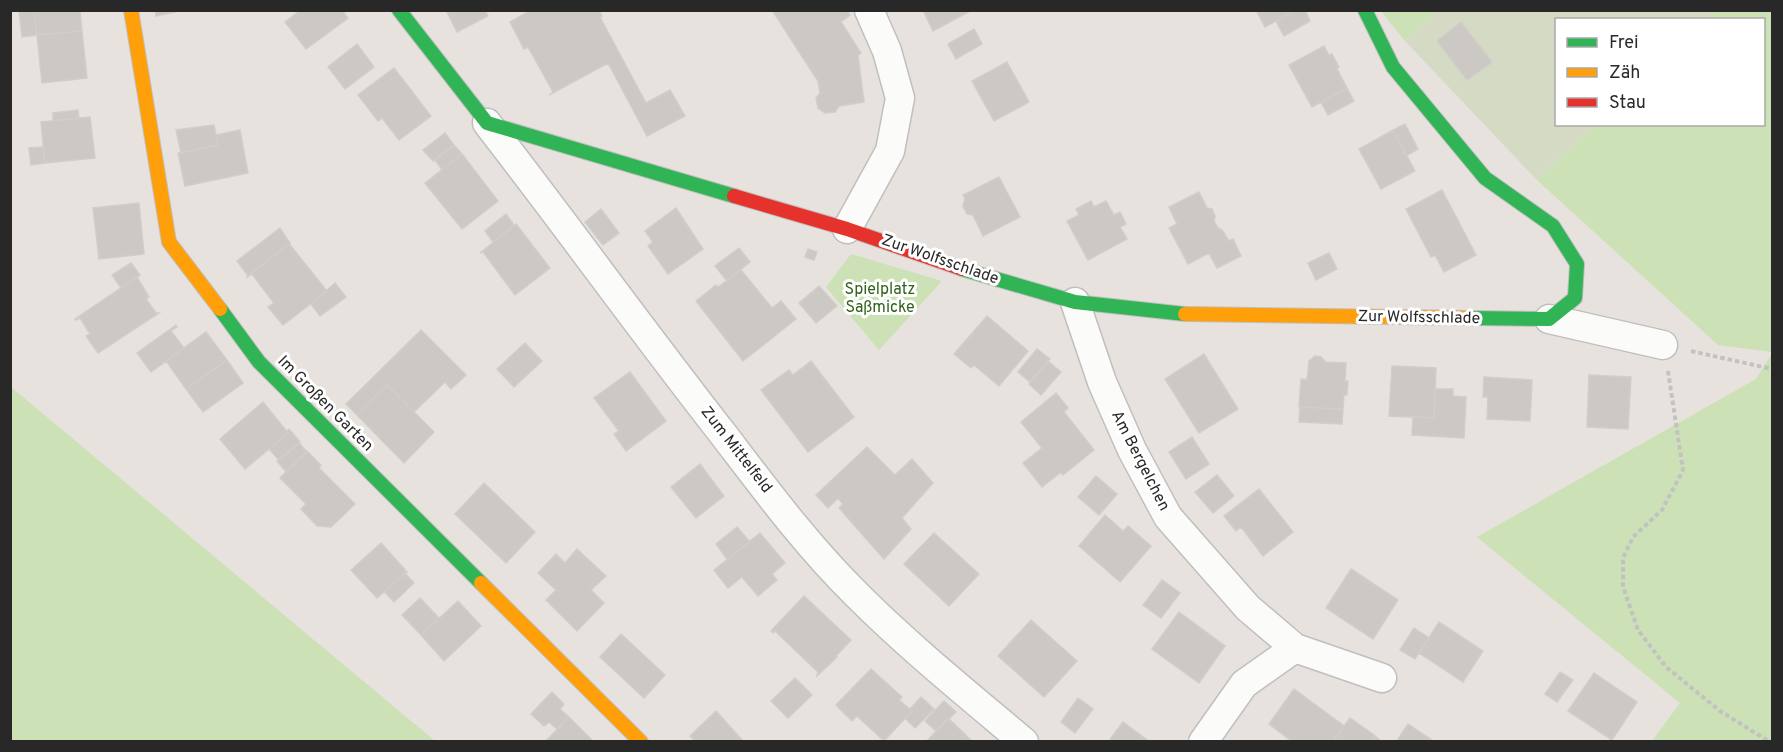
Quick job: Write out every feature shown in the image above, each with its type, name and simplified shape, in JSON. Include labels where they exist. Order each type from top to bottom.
[{"type":"street","name":"Im Großen Garten","points":[[131,10],[169,242],[259,362],[641,741]]},
{"type":"street","points":[[399,10],[487,123]]},
{"type":"street","points":[[848,229],[890,151],[900,98],[887,51],[868,10]]},
{"type":"street","points":[[1365,10],[1393,68],[1485,178],[1553,226],[1577,264],[1575,298],[1549,319]]},
{"type":"street","name":"Zur Wolfsschlade","points":[[487,123],[848,229],[989,278],[1075,302],[1190,315],[1549,319],[1663,345]]},
{"type":"street","name":"Zum Mittelfeld","points":[[487,123],[577,239],[672,369],[802,534],[856,595],[956,685],[1024,741]]},
{"type":"street","name":"Am Bergelchen","points":[[1075,302],[1102,382],[1132,450],[1168,517],[1248,608],[1295,648],[1382,678]]},
{"type":"street","points":[[1203,741],[1244,684],[1295,648]]},
{"type":"path","points":[[1770,741],[1720,711],[1666,667],[1638,630],[1623,587],[1623,558],[1633,537],[1662,510],[1683,470],[1663,345],[1773,369]]},
{"type":"green space","points":[[1381,11],[1437,11],[1405,41]]},
{"type":"green space","points":[[1437,11],[1715,11],[1706,18],[1555,18],[1555,126],[1594,126],[1537,180],[1405,41]]},
{"type":"green space","points":[[1715,11],[1772,11],[1772,352],[1718,345],[1537,180],[1594,126],[1765,126],[1765,18],[1706,18]]},
{"type":"green space","name":"Spielplatz Saßmicke","points":[[851,254],[942,281],[879,350],[826,287]]},
{"type":"green space","points":[[1772,353],[1772,741],[1652,741],[1680,703],[1477,537],[1756,379]]},
{"type":"green space","points":[[11,387],[435,741],[11,741]]},
{"type":"building","points":[[19,10],[34,10],[37,35],[22,37]]},
{"type":"building","points":[[34,10],[80,10],[82,31],[37,35]]},
{"type":"building","points":[[155,10],[184,10],[156,16]]},
{"type":"building","points":[[301,10],[342,10],[348,18],[306,49],[285,22]]},
{"type":"building","points":[[446,10],[485,10],[488,16],[457,32]]},
{"type":"building","points":[[531,10],[599,10],[602,16],[600,17],[646,103],[670,90],[685,116],[647,136],[608,63],[549,95],[553,92],[528,47],[524,49],[510,22]]},
{"type":"building","points":[[772,10],[847,10],[850,15],[841,22],[861,53],[858,55],[864,102],[839,106],[835,112],[825,113],[818,108],[816,98],[820,93],[818,81]]},
{"type":"building","points":[[923,10],[972,10],[933,31]]},
{"type":"building","points":[[1256,10],[1296,10],[1265,27]]},
{"type":"building","points":[[1296,10],[1305,10],[1310,21],[1284,36],[1276,21]]},
{"type":"building","points":[[1461,22],[1492,62],[1467,80],[1437,41]]},
{"type":"building","points":[[974,29],[982,44],[956,59],[948,44]]},
{"type":"building","points":[[82,31],[87,78],[42,83],[37,35]]},
{"type":"building","points":[[357,44],[374,67],[345,89],[328,67]]},
{"type":"building","points":[[1324,46],[1329,55],[1332,54],[1347,88],[1312,107],[1289,65]]},
{"type":"building","points":[[1007,62],[1029,102],[994,121],[972,81]]},
{"type":"building","points":[[394,68],[431,116],[399,140],[382,118],[378,121],[358,95]]},
{"type":"building","points":[[1347,88],[1354,101],[1328,115],[1321,102]]},
{"type":"building","points":[[78,110],[79,118],[53,121],[53,113]]},
{"type":"building","points":[[90,117],[95,158],[45,163],[41,122]]},
{"type":"building","points":[[1405,124],[1418,149],[1406,156],[1393,130]]},
{"type":"building","points":[[214,125],[218,145],[181,153],[176,130]]},
{"type":"building","points":[[240,130],[248,173],[185,186],[178,153],[218,145],[216,135]]},
{"type":"building","points":[[1393,130],[1415,171],[1381,189],[1359,149]]},
{"type":"building","points":[[445,133],[454,145],[433,161],[423,150]]},
{"type":"building","points":[[454,145],[462,154],[442,170],[435,160]]},
{"type":"building","points":[[43,147],[45,163],[31,165],[29,148]]},
{"type":"building","points":[[462,154],[498,201],[462,229],[425,183]]},
{"type":"building","points":[[999,177],[1020,217],[983,236],[973,215],[967,214],[963,206],[965,199],[963,195]]},
{"type":"building","points":[[1442,190],[1476,255],[1444,272],[1435,255],[1431,257],[1406,209]]},
{"type":"building","points":[[1199,192],[1207,208],[1212,209],[1218,228],[1229,241],[1233,239],[1241,256],[1217,268],[1209,253],[1188,264],[1169,228],[1177,224],[1169,207]]},
{"type":"building","points":[[1091,201],[1094,207],[1106,201],[1114,215],[1120,212],[1126,224],[1120,227],[1127,239],[1088,260],[1067,221],[1079,215],[1076,209]]},
{"type":"building","points":[[139,203],[144,254],[99,259],[93,208]]},
{"type":"building","points":[[676,208],[703,249],[668,274],[648,246],[653,242],[645,231]]},
{"type":"building","points":[[601,209],[619,233],[603,245],[585,222]]},
{"type":"building","points":[[506,214],[514,225],[493,242],[485,231]]},
{"type":"building","points":[[516,224],[550,268],[515,295],[483,252],[480,253]]},
{"type":"building","points":[[280,228],[290,243],[248,276],[237,261]]},
{"type":"building","points":[[290,243],[327,291],[283,325],[268,307],[274,303],[252,274],[246,278]]},
{"type":"building","points":[[739,248],[750,262],[727,281],[715,266]]},
{"type":"building","points":[[808,249],[817,252],[814,260],[805,257]]},
{"type":"building","points":[[1329,253],[1337,269],[1316,280],[1308,263]]},
{"type":"building","points":[[131,263],[140,275],[121,288],[112,275]]},
{"type":"building","points":[[741,270],[772,308],[781,301],[796,319],[743,361],[696,301],[716,285],[718,287]]},
{"type":"building","points":[[137,277],[149,297],[146,299],[156,313],[159,313],[98,353],[86,336],[90,334],[80,318],[75,319]]},
{"type":"building","points":[[335,283],[346,297],[320,316],[311,304]]},
{"type":"building","points":[[819,286],[837,306],[816,323],[799,303]]},
{"type":"building","points":[[987,316],[1028,351],[999,386],[974,365],[971,368],[954,354]]},
{"type":"building","points":[[176,325],[177,327],[171,331],[184,348],[151,372],[137,353]]},
{"type":"building","points":[[421,330],[466,375],[451,389],[445,382],[414,412],[387,385],[357,415],[346,404]]},
{"type":"building","points":[[206,332],[227,360],[186,389],[166,361]]},
{"type":"building","points":[[525,343],[542,361],[514,387],[497,369]]},
{"type":"building","points":[[1037,349],[1050,359],[1030,382],[1018,372]]},
{"type":"building","points":[[1204,354],[1238,409],[1199,433],[1165,379]]},
{"type":"building","points":[[1315,356],[1321,357],[1326,362],[1346,363],[1345,381],[1348,381],[1343,409],[1299,407],[1301,379],[1307,380],[1309,361]]},
{"type":"building","points":[[227,360],[243,383],[203,412],[186,389]]},
{"type":"building","points":[[811,361],[854,417],[808,452],[761,390],[789,370],[793,375]]},
{"type":"building","points":[[1048,361],[1061,372],[1041,395],[1029,384]]},
{"type":"building","points":[[1392,366],[1436,368],[1434,418],[1389,416]]},
{"type":"building","points":[[630,372],[666,421],[626,451],[614,434],[619,431],[594,398]]},
{"type":"building","points":[[1589,375],[1631,377],[1628,429],[1587,427]]},
{"type":"building","points":[[1484,377],[1532,380],[1530,421],[1487,419],[1488,397],[1483,397]]},
{"type":"building","points":[[387,385],[434,432],[404,463],[357,415]]},
{"type":"building","points":[[1435,389],[1453,389],[1453,396],[1466,397],[1464,438],[1412,435],[1413,417],[1434,418]]},
{"type":"building","points":[[1056,393],[1068,408],[1064,412],[1094,450],[1063,475],[1061,472],[1042,487],[1023,463],[1042,448],[1021,422]]},
{"type":"building","points":[[263,402],[288,433],[245,469],[220,439]]},
{"type":"building","points":[[1300,407],[1343,409],[1342,424],[1299,422]]},
{"type":"building","points":[[289,429],[300,442],[279,460],[269,449],[288,433]]},
{"type":"building","points":[[1192,437],[1209,464],[1186,479],[1169,452]]},
{"type":"building","points":[[299,443],[307,452],[286,472],[277,461]]},
{"type":"building","points":[[867,447],[895,475],[912,459],[933,483],[902,518],[911,529],[884,559],[839,508],[843,504],[838,498],[828,508],[816,495]]},
{"type":"building","points":[[307,451],[321,465],[319,468],[355,504],[331,527],[317,526],[301,509],[306,504],[280,478]]},
{"type":"building","points":[[700,464],[724,496],[696,518],[671,487]]},
{"type":"building","points":[[1217,475],[1234,496],[1213,513],[1195,492]]},
{"type":"building","points":[[1096,476],[1117,494],[1099,515],[1078,497]]},
{"type":"building","points":[[484,483],[535,532],[506,563],[455,514]]},
{"type":"building","points":[[1259,489],[1293,532],[1263,556],[1241,527],[1236,531],[1224,516]]},
{"type":"building","points":[[1105,515],[1123,531],[1128,526],[1151,546],[1120,582],[1079,546]]},
{"type":"building","points":[[737,527],[750,542],[727,559],[716,544]]},
{"type":"building","points":[[760,533],[785,563],[772,574],[777,580],[758,596],[742,577],[728,588],[714,570]]},
{"type":"building","points":[[934,533],[979,574],[949,606],[904,564]]},
{"type":"building","points":[[381,543],[407,572],[377,598],[351,570]]},
{"type":"building","points":[[577,549],[606,576],[591,590],[604,603],[577,631],[546,600],[556,590],[538,573],[556,554],[565,563]]},
{"type":"building","points":[[1351,569],[1398,600],[1373,639],[1326,608]]},
{"type":"building","points":[[405,573],[414,583],[394,602],[385,592]]},
{"type":"building","points":[[1162,580],[1180,593],[1161,618],[1143,605]]},
{"type":"building","points":[[804,596],[851,640],[817,676],[818,672],[775,631],[773,633],[771,631]]},
{"type":"building","points":[[420,598],[439,618],[421,635],[402,615]]},
{"type":"building","points":[[458,601],[481,626],[444,661],[421,635]]},
{"type":"building","points":[[1179,612],[1225,646],[1199,683],[1152,649]]},
{"type":"building","points":[[1031,620],[1077,661],[1044,697],[998,656]]},
{"type":"building","points":[[1439,622],[1483,651],[1463,682],[1419,653]]},
{"type":"building","points":[[1414,628],[1429,638],[1415,659],[1400,650]]},
{"type":"building","points":[[621,634],[665,675],[644,698],[600,657]]},
{"type":"building","points":[[871,669],[902,697],[899,700],[912,711],[884,741],[857,716],[852,721],[836,705]]},
{"type":"building","points":[[1560,672],[1573,680],[1557,702],[1545,694]]},
{"type":"building","points":[[1594,673],[1637,702],[1612,740],[1568,711]]},
{"type":"building","points":[[795,678],[812,695],[788,718],[771,701]]},
{"type":"building","points":[[1294,689],[1344,726],[1333,742],[1293,742],[1269,724]]},
{"type":"building","points":[[552,692],[564,704],[560,709],[569,717],[557,729],[549,722],[544,726],[531,714]]},
{"type":"building","points":[[921,697],[934,709],[915,728],[905,718]]},
{"type":"building","points":[[1078,698],[1093,709],[1075,733],[1061,722]]},
{"type":"building","points":[[944,701],[956,712],[936,731],[925,721]]},
{"type":"building","points":[[716,711],[742,742],[696,742],[690,736]]},
{"type":"building","points":[[569,717],[594,742],[545,742]]},
{"type":"building","points":[[1350,718],[1374,735],[1371,742],[1333,741]]},
{"type":"building","points":[[949,719],[973,742],[926,742]]},
{"type":"building","points":[[1123,722],[1150,742],[1108,742]]},
{"type":"building","points":[[1408,724],[1435,742],[1396,742]]},
{"type":"building","points":[[1374,735],[1382,742],[1371,742]]},
{"type":"traffic: fast","points":[[399,10],[487,123],[734,196]]},
{"type":"traffic: fast","points":[[1365,10],[1393,67],[1485,178],[1553,226],[1577,264],[1575,298],[1549,319],[1470,318]]},
{"type":"traffic: fast","points":[[962,269],[1075,302],[1185,314]]},
{"type":"traffic: fast","points":[[220,309],[259,362],[481,583]]},
{"type":"traffic: slow","points":[[131,10],[169,242],[220,309]]},
{"type":"traffic: slow","points":[[1185,314],[1470,318]]},
{"type":"traffic: slow","points":[[481,583],[641,742]]},
{"type":"traffic: jam","points":[[734,196],[847,229],[962,269]]}]
